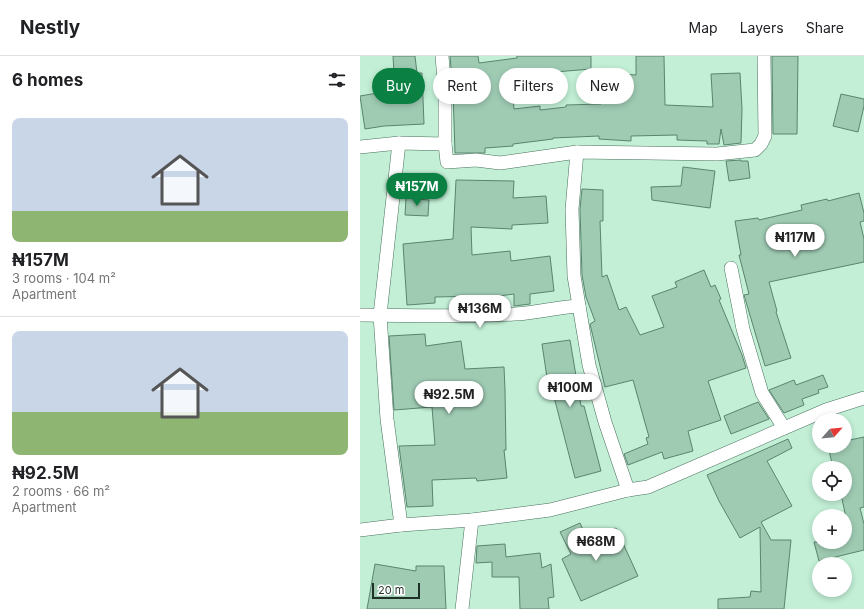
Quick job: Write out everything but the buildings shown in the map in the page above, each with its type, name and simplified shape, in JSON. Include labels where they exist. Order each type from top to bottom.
[{"type":"street","points":[[442,56],[446,92],[445,144],[447,162],[476,160],[500,163],[577,152],[717,154],[754,150],[761,144],[765,136],[764,56]]},
{"type":"street","points":[[360,147],[399,143],[445,144]]},
{"type":"street","points":[[399,143],[380,316],[387,419],[401,525]]},
{"type":"street","points":[[577,152],[572,210],[574,276],[589,365],[605,422],[628,490]]},
{"type":"street","points":[[731,268],[744,329],[762,393],[784,428]]},
{"type":"street","points":[[360,315],[464,317],[518,314],[562,307],[579,306]]},
{"type":"street","points":[[360,530],[401,525],[472,520],[550,510],[628,490],[648,487],[826,410],[864,398]]},
{"type":"street","points":[[462,609],[472,520]]}]
